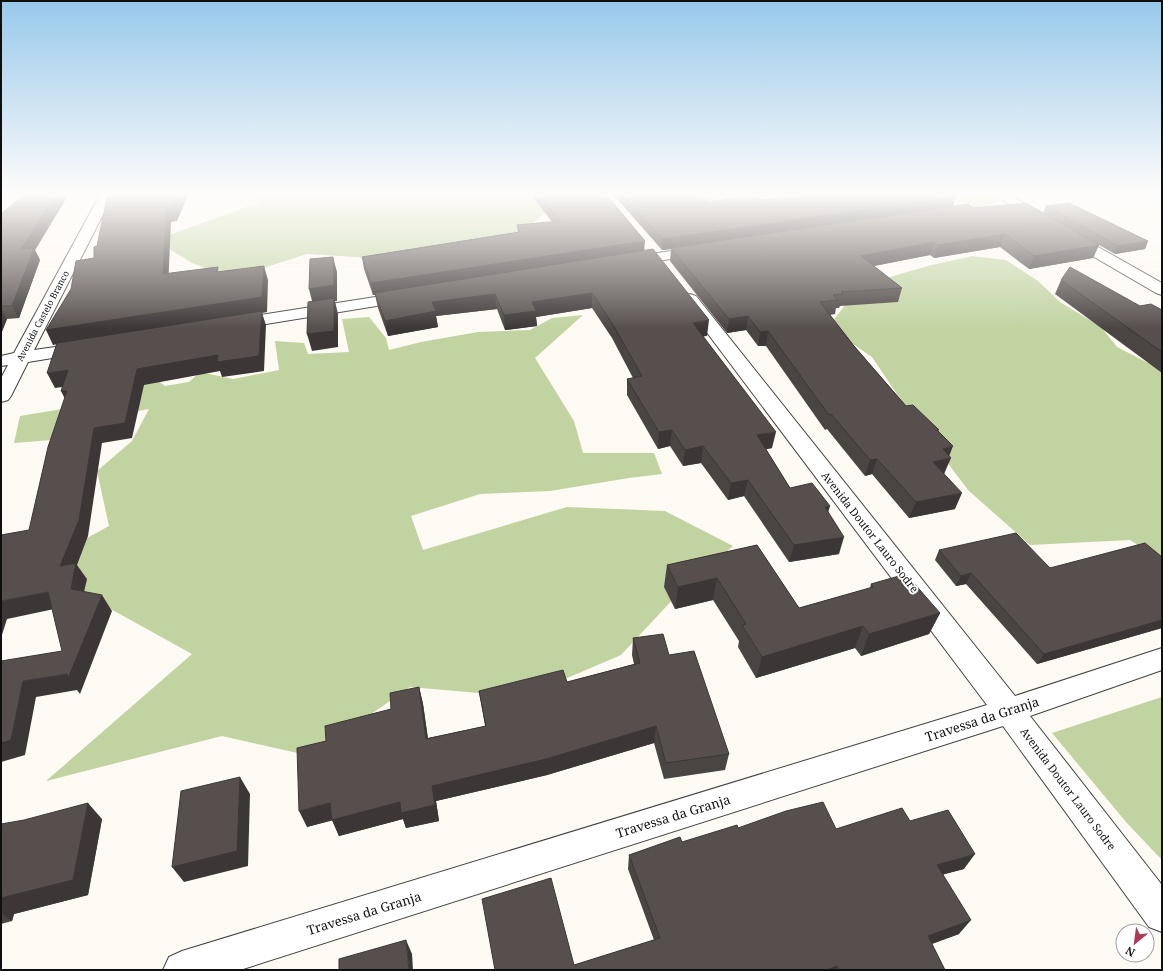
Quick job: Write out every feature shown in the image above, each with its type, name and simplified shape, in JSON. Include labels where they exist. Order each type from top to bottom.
[{"type":"street","name":"Avenida Castelo Branco","points":[[1,396],[84,238]]},
{"type":"street","points":[[1073,238],[1162,290]]},
{"type":"street","points":[[612,264],[650,248],[712,249]]},
{"type":"street","name":"Avenida Doutor Lauro Sodre","points":[[650,248],[1009,711],[1162,914]]},
{"type":"street","points":[[217,327],[421,295]]},
{"type":"street","points":[[1,361],[99,346]]},
{"type":"street","name":"Travessa da Granja","points":[[182,970],[1009,711],[1162,659]]},
{"type":"green space","points":[[160,238],[509,238],[371,258],[307,254],[232,278],[192,263],[155,240]]},
{"type":"green space","points":[[972,256],[1006,260],[1038,281],[1060,302],[1101,327],[1117,347],[1162,370],[1162,561],[1130,540],[1030,545],[968,490],[905,406],[872,357],[828,327],[862,285],[928,266]]},
{"type":"green space","points":[[583,315],[535,358],[574,421],[583,453],[654,453],[662,474],[550,491],[480,494],[411,516],[423,550],[567,507],[665,511],[733,546],[676,596],[621,655],[523,697],[410,687],[311,756],[222,736],[46,781],[192,654],[89,597],[66,572],[65,550],[109,526],[97,471],[132,441],[149,409],[58,426],[51,440],[14,443],[20,416],[99,403],[151,375],[165,386],[189,382],[200,372],[233,379],[279,370],[275,341],[304,343],[308,354],[349,352],[342,319],[369,317],[386,338],[389,350],[421,342],[478,332],[530,330],[552,318]]},
{"type":"green space","points":[[1162,697],[1162,860],[1126,822],[1052,733]]},
{"type":"building","points":[[1,238],[28,238],[21,249],[34,248],[12,306],[1,306]]},
{"type":"building","points":[[99,238],[165,238],[163,274],[218,267],[217,272],[264,266],[262,297],[46,330],[71,289],[76,261],[94,258],[94,247],[97,246]]},
{"type":"building","points":[[480,238],[643,238],[645,241],[371,283],[362,257]]},
{"type":"building","points":[[736,238],[979,238],[938,245],[934,242],[861,256],[902,288],[841,292],[843,294],[833,295],[838,300],[820,302],[854,346],[906,406],[913,405],[953,446],[943,449],[951,458],[933,462],[962,493],[916,502],[877,459],[870,460],[831,414],[829,415],[768,331],[760,332],[748,316],[729,319],[671,248]]},
{"type":"building","points":[[1011,238],[1087,238],[1099,245],[1034,256]]},
{"type":"building","points":[[1104,238],[1142,238],[1148,241],[1118,246]]},
{"type":"building","points":[[653,249],[709,320],[693,323],[776,432],[757,435],[790,488],[812,483],[830,506],[825,507],[844,537],[794,545],[748,480],[731,483],[703,446],[685,450],[672,430],[659,432],[627,379],[642,376],[612,323],[592,293],[532,302],[536,311],[504,315],[495,294],[432,302],[436,311],[385,321],[375,293]]},
{"type":"building","points":[[333,257],[334,285],[309,289],[310,259]]},
{"type":"building","points":[[1070,267],[1140,306],[1151,304],[1162,310],[1162,352],[1061,280]]},
{"type":"building","points":[[334,298],[334,331],[307,334],[308,302]]},
{"type":"building","points":[[262,311],[259,356],[217,362],[218,355],[137,369],[125,423],[94,428],[79,520],[60,566],[76,563],[71,589],[102,595],[68,679],[67,674],[23,681],[11,740],[1,743],[1,661],[62,651],[48,592],[1,601],[1,535],[29,530],[48,447],[67,391],[61,391],[68,370],[47,373],[57,343]]},
{"type":"building","points":[[1016,533],[1050,568],[1145,543],[1162,557],[1162,620],[1044,654],[971,573],[961,576],[939,550]]},
{"type":"building","points":[[757,545],[799,608],[873,587],[871,584],[906,574],[940,613],[869,634],[863,626],[762,657],[742,625],[746,624],[717,578],[678,587],[667,565]]},
{"type":"building","points":[[663,634],[669,655],[694,651],[729,754],[666,763],[656,726],[546,759],[432,786],[435,805],[401,813],[400,802],[332,820],[330,803],[299,811],[297,748],[326,741],[325,726],[391,709],[390,693],[419,687],[426,739],[486,726],[479,691],[563,670],[567,682],[640,663],[633,638]]},
{"type":"building","points":[[240,777],[237,851],[172,867],[181,791]]},
{"type":"building","points":[[823,802],[836,829],[902,808],[910,821],[948,810],[975,854],[937,865],[971,920],[928,936],[945,970],[839,970],[837,966],[827,970],[495,970],[482,899],[551,878],[574,965],[660,938],[629,855],[680,837],[682,842],[737,825],[738,828],[786,811]]},
{"type":"building","points":[[88,803],[73,880],[1,898],[1,824],[24,820]]},
{"type":"building","points":[[406,940],[409,970],[339,970],[339,959]]}]
